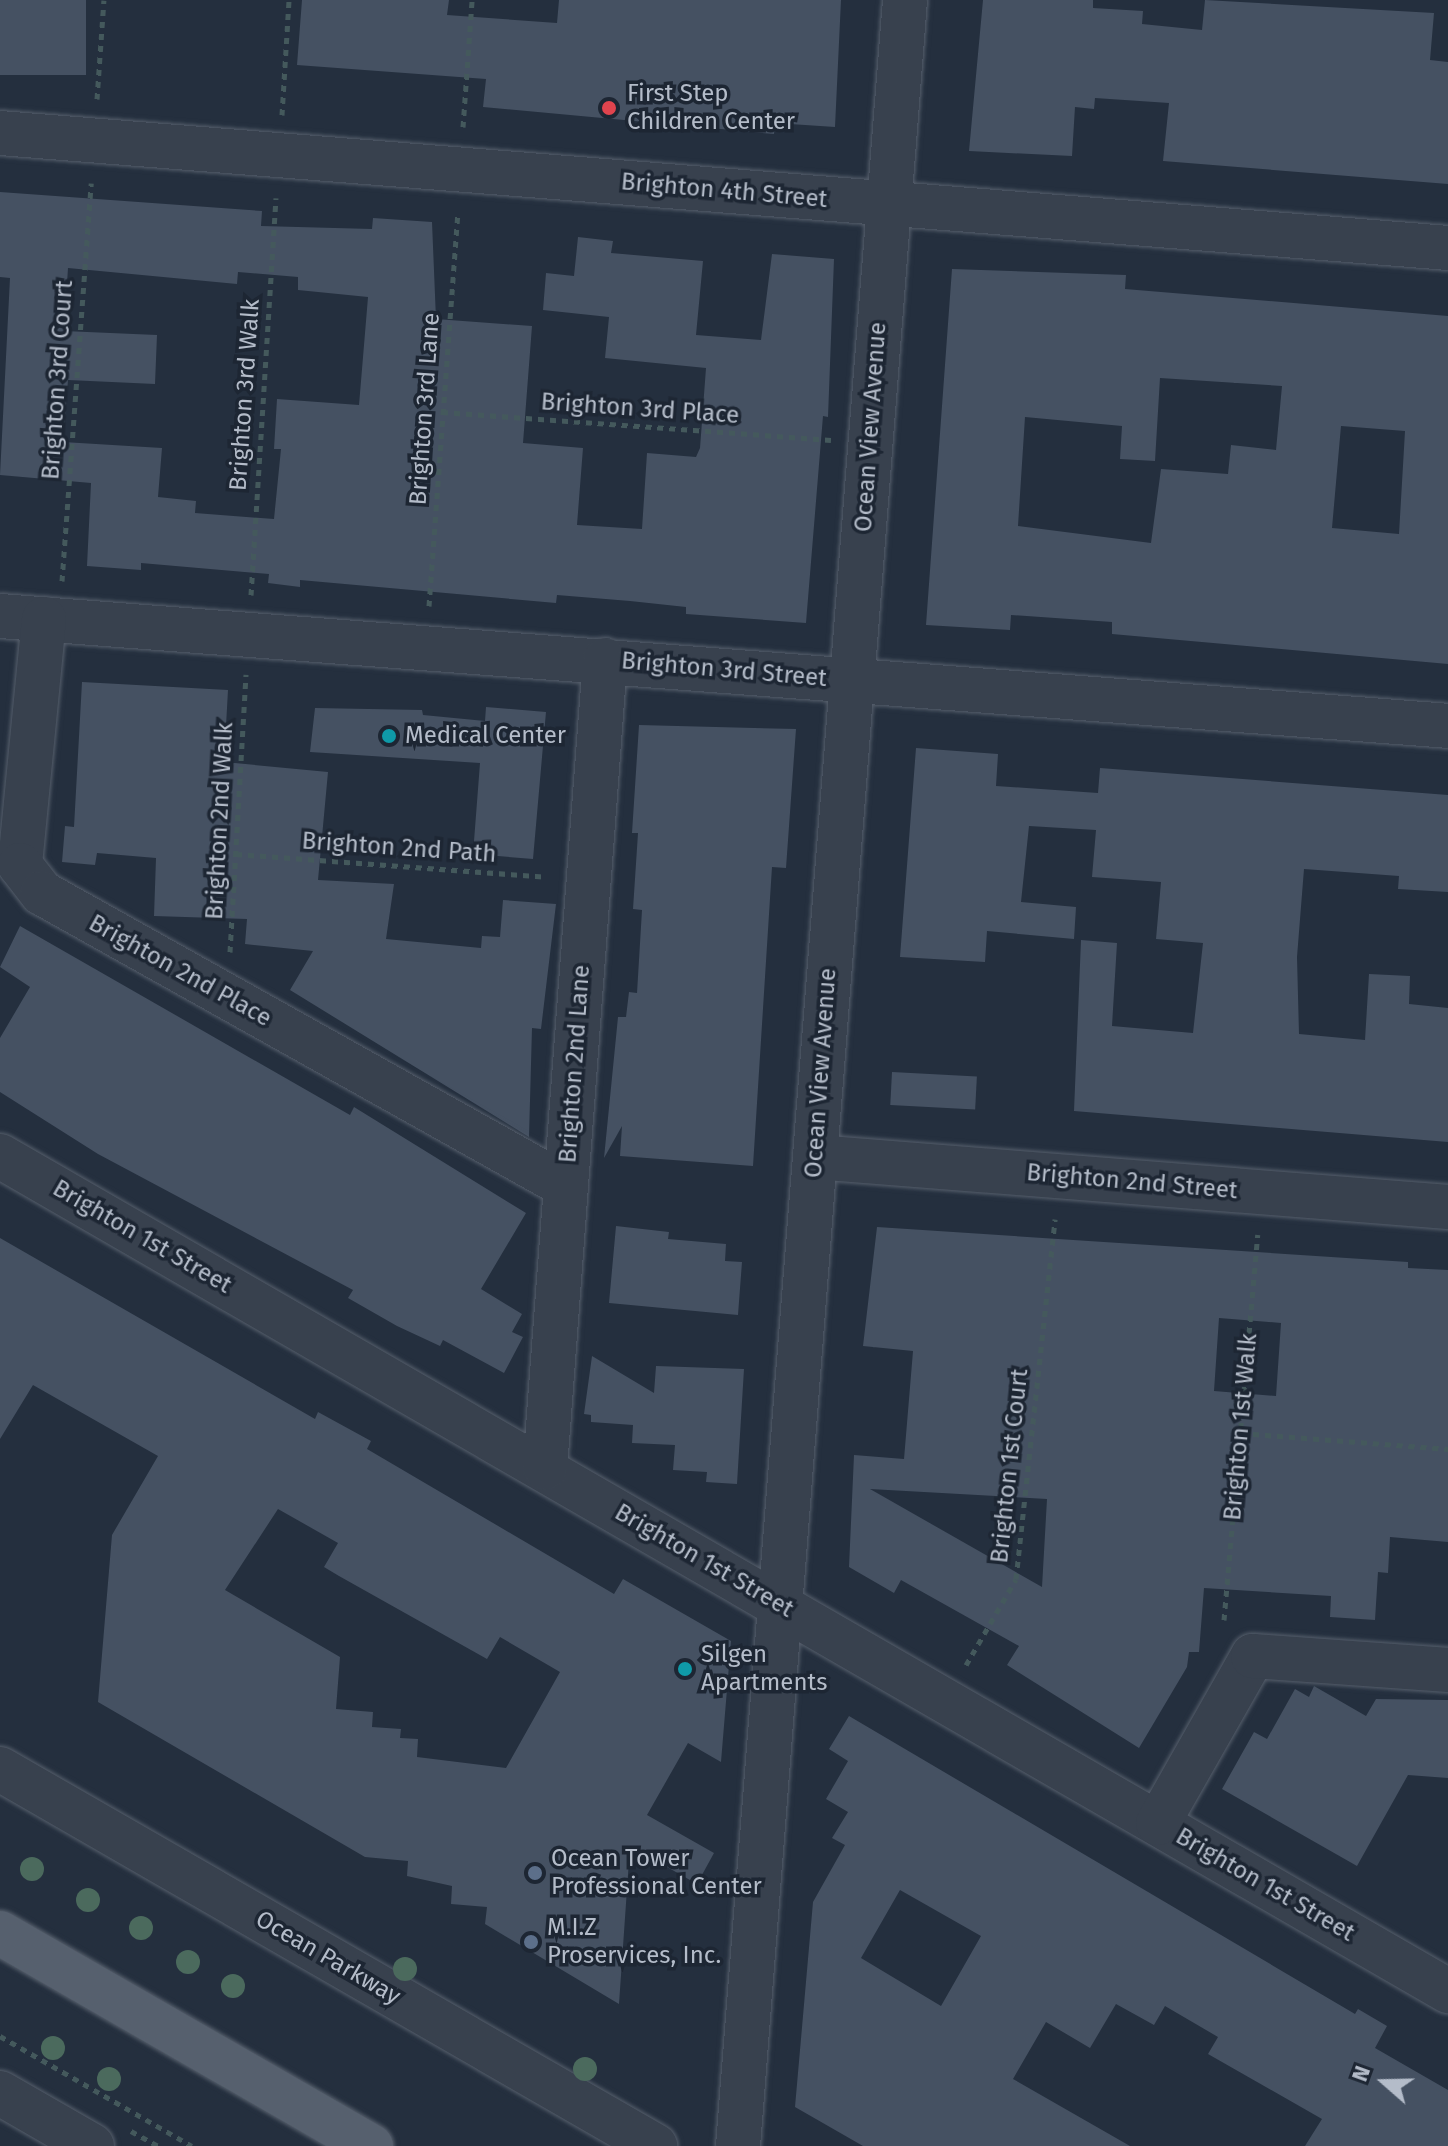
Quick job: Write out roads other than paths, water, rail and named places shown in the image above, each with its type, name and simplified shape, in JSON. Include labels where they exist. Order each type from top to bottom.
[{"type":"main road","points":[[0,1933],[371,2146]]},
{"type":"street","name":"Ocean View Avenue","points":[[738,2146],[905,0]]},
{"type":"street","name":"Brighton 4th Street","points":[[0,133],[1448,248]]},
{"type":"street","name":"Brighton 3rd Street","points":[[0,616],[53,600],[605,660],[1448,726]]},
{"type":"street","name":"Brighton 2nd Place","points":[[53,600],[20,865],[42,893],[566,1186]]},
{"type":"street","name":"Brighton 2nd Lane","points":[[545,1468],[605,660]]},
{"type":"street","name":"Brighton 1st Street","points":[[0,1156],[1448,1991]]},
{"type":"street","name":"Brighton 2nd Street","points":[[815,1157],[1448,1207]]},
{"type":"street","points":[[1158,1823],[1253,1656],[1448,1670]]},
{"type":"street","name":"Ocean Parkway","points":[[0,1769],[655,2146]]},
{"type":"street","points":[[0,2093],[92,2146]]},
{"type":"place","name":"First Step Children Center","points":[[609,108]]},
{"type":"place","name":"Medical Center","points":[[389,736]]},
{"type":"place","name":"Silgen Apartments","points":[[685,1669]]},
{"type":"place","name":"Ocean Tower Professional Center","points":[[535,1873]]},
{"type":"place","name":"M.I.Z Proservices, Inc.","points":[[531,1942]]}]
